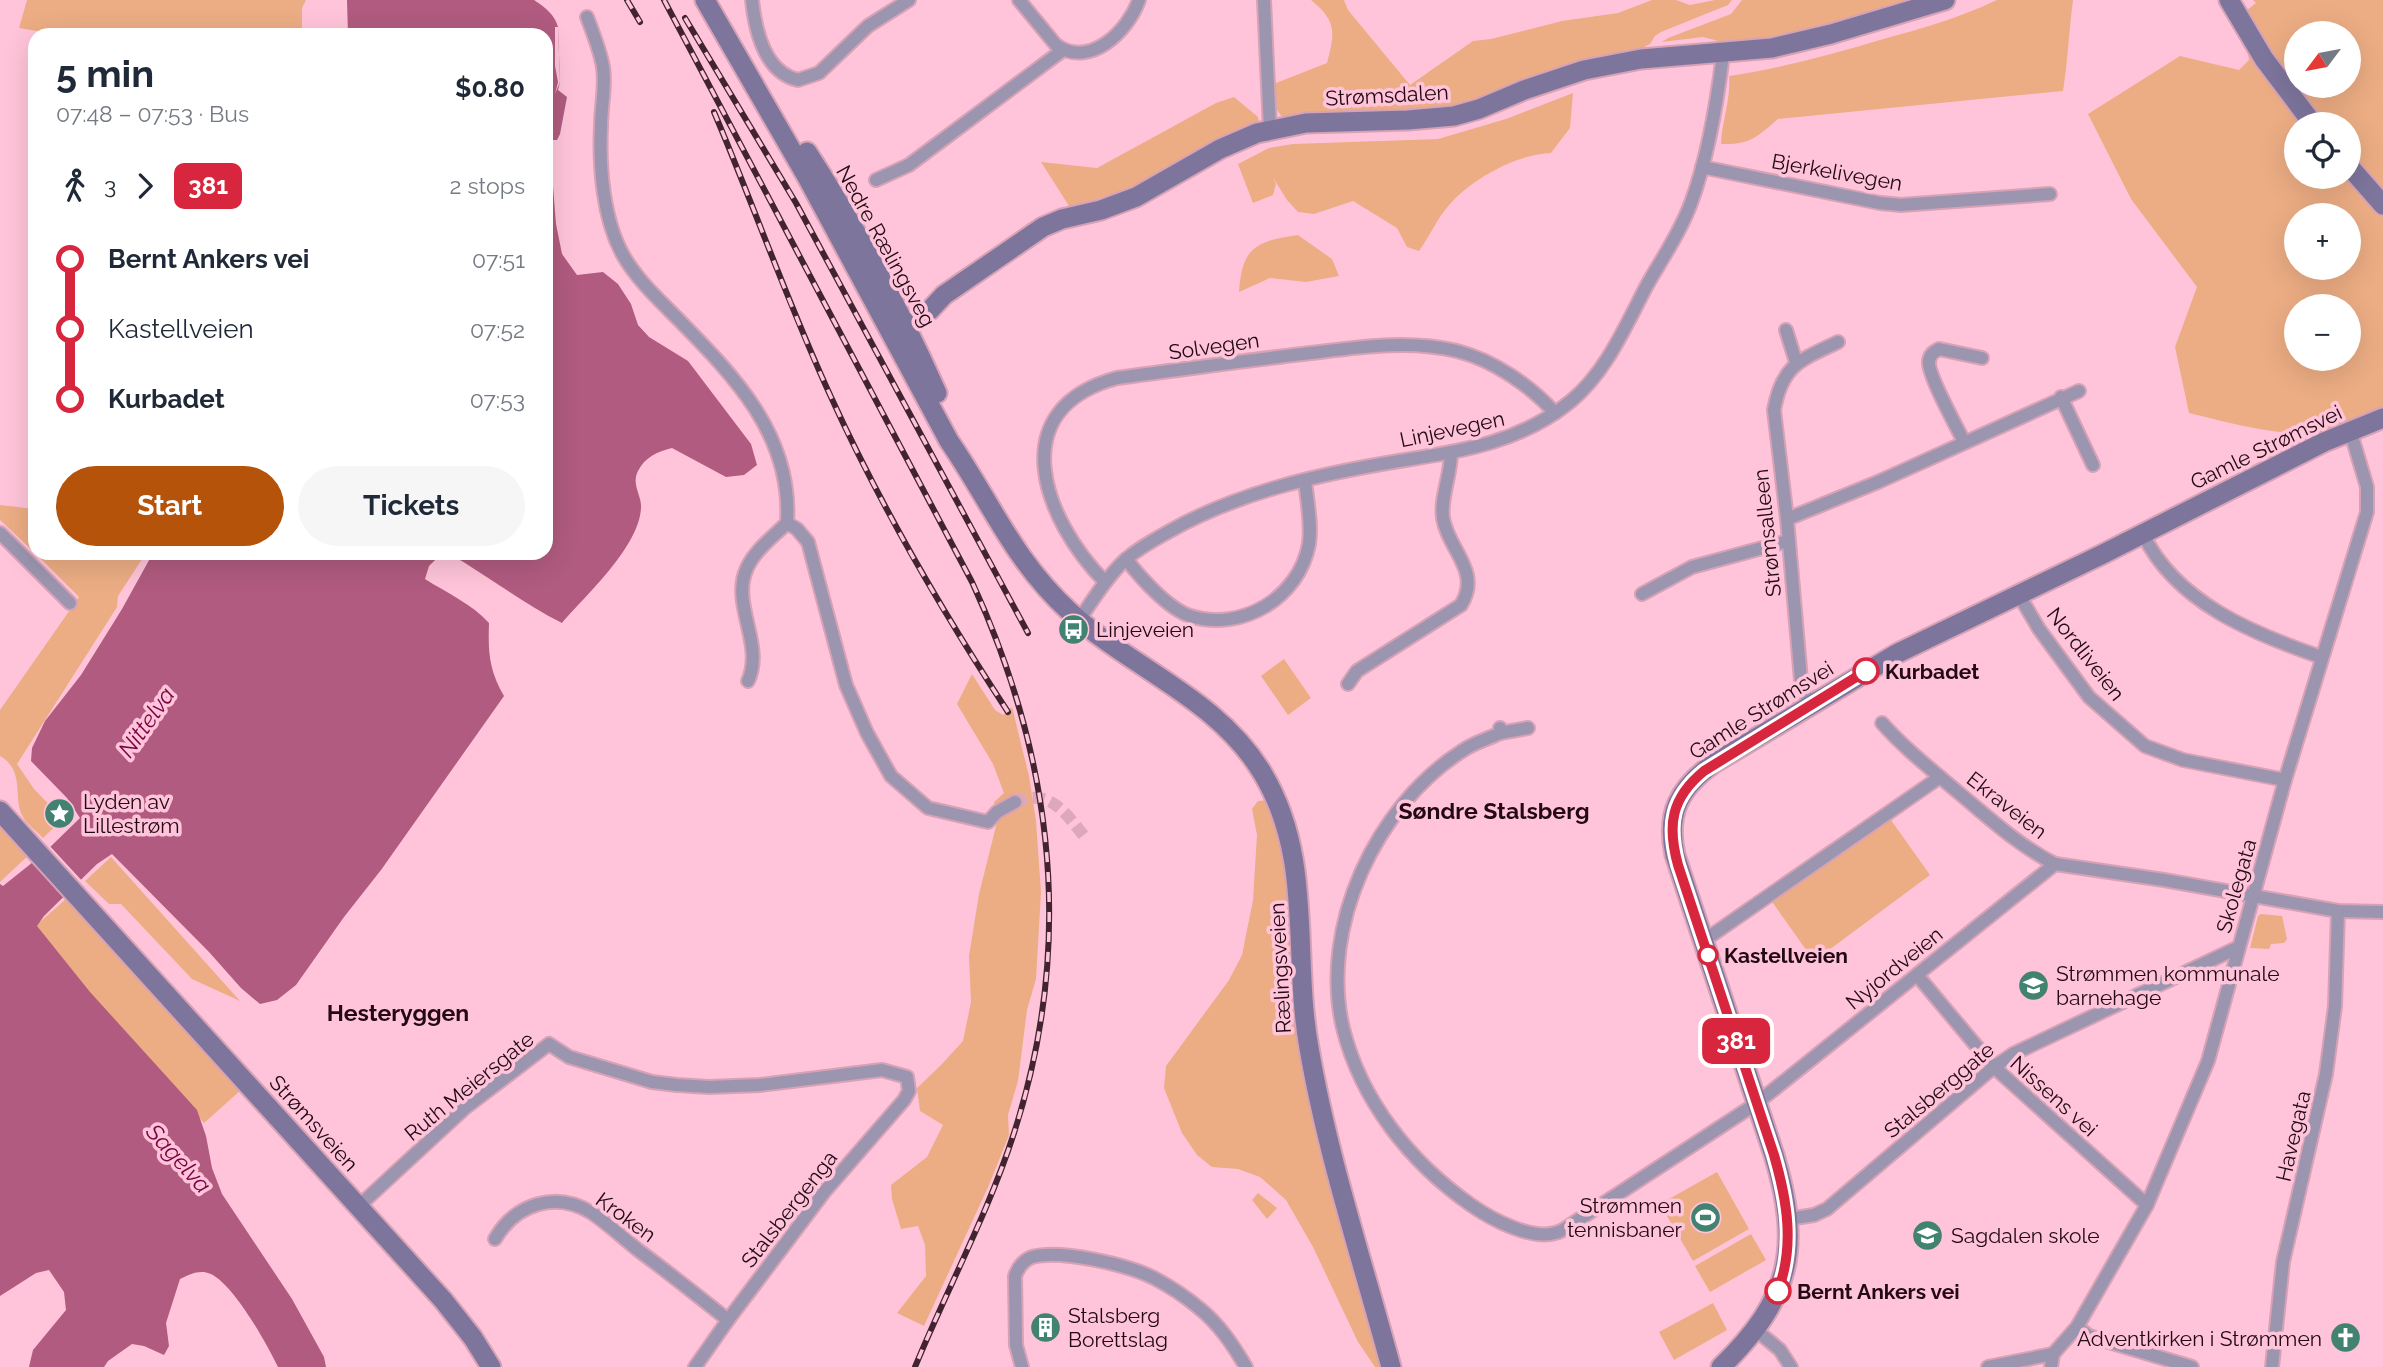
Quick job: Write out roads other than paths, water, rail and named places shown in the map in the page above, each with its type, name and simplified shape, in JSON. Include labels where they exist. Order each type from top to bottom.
[{"type":"main road","name":"Nedre Rælingsveg","points":[[705,0],[741,58],[761,83],[813,162],[957,436],[968,468],[1018,554],[1041,582],[1079,620],[1172,686]]},
{"type":"main road","name":"Strømsdalen","points":[[898,323],[925,300],[944,295],[1018,242],[1043,228],[1062,219],[1129,200],[1232,144],[1270,129],[1306,122],[1408,120],[1454,116],[1479,109],[1545,82],[1594,68],[1648,59],[1758,50],[1804,41],[1945,0]]},
{"type":"main road","points":[[2229,0],[2264,60],[2304,112]]},
{"type":"main road","points":[[2361,180],[2383,205]]},
{"type":"main road","name":"Gamle Strømsvei","points":[[1721,1367],[1756,1330],[1770,1308],[1782,1280],[1788,1249],[1788,1219],[1780,1176],[1673,846],[1673,816],[1688,785],[1704,771],[1891,657],[2350,430],[2383,418]]},
{"type":"main road","name":"Rælingsveien","points":[[1172,686],[1200,704],[1233,734],[1262,772],[1285,821],[1297,881],[1300,976],[1309,1052],[1391,1367]]},
{"type":"main road","name":"Strømsveien","points":[[0,811],[453,1312],[491,1367]]},
{"type":"street","points":[[752,0],[756,30],[766,52],[782,72],[798,80],[819,73],[868,26],[909,0]]},
{"type":"street","points":[[1020,0],[1049,37],[1063,50]]},
{"type":"street","points":[[876,180],[909,165],[1063,50],[1091,50],[1115,37],[1133,16],[1139,0]]},
{"type":"street","points":[[1264,0],[1270,129]]},
{"type":"street","points":[[587,17],[603,68],[603,183],[613,233],[636,275],[714,356],[744,393],[767,428],[786,477],[789,498],[787,523],[752,558],[743,579],[753,648],[753,669],[748,681]]},
{"type":"street","name":"Linjevegen","points":[[1079,620],[1105,582],[1126,559],[1158,537],[1208,512],[1252,494],[1344,470],[1451,453],[1515,436],[1555,413],[1585,387],[1613,349],[1691,203],[1702,167],[1723,54]]},
{"type":"street","name":"Bjerkelivegen","points":[[1702,167],[1901,205],[2050,194]]},
{"type":"street","points":[[1786,330],[1797,362],[1838,342]]},
{"type":"street","name":"Solvegen","points":[[1105,582],[1087,562],[1054,509],[1047,490],[1043,465],[1046,443],[1055,419],[1071,401],[1099,383],[1117,378],[1229,363],[1411,344],[1457,351],[1484,360],[1532,392],[1555,413]]},
{"type":"street","points":[[1964,442],[1928,362],[1930,356],[1939,349],[1982,358]]},
{"type":"street","name":"Strømsalleen","points":[[1797,362],[1786,375],[1777,393],[1774,410],[1801,680],[1809,705]]},
{"type":"street","points":[[1787,519],[2079,390]]},
{"type":"street","points":[[2061,397],[2092,465]]},
{"type":"street","name":"Skolegata","points":[[2052,1360],[2077,1328],[2147,1205],[2208,1062],[2321,657],[2368,502],[2365,478],[2350,430]]},
{"type":"street","points":[[1348,684],[1357,671],[1461,606],[1466,598],[1468,588],[1465,567],[1449,537],[1443,518],[1442,508],[1451,468],[1451,453]]},
{"type":"street","points":[[1126,559],[1161,596],[1190,616],[1226,620],[1260,610],[1283,594],[1299,574],[1309,544],[1305,480]]},
{"type":"street","points":[[787,523],[797,529],[808,542],[846,685],[867,733],[891,776],[928,808],[988,822],[997,812],[1015,802]]},
{"type":"street","points":[[0,533],[70,603]]},
{"type":"street","points":[[2143,534],[2155,555],[2175,578],[2223,615],[2266,638],[2321,657]]},
{"type":"street","points":[[1642,594],[1692,567],[1788,541]]},
{"type":"street","name":"Nordliveien","points":[[2020,595],[2039,629],[2089,697],[2145,746],[2183,760],[2286,780]]},
{"type":"street","name":"Ekraveien","points":[[1882,723],[1896,739],[2007,833],[2055,864],[2338,911],[2383,912]]},
{"type":"street","name":"Nyjordveien","points":[[1528,728],[1500,731],[1463,750],[1430,775],[1402,804],[1376,842],[1357,880],[1340,954],[1338,990],[1343,1028],[1357,1070],[1380,1111],[1410,1153],[1444,1186],[1483,1213],[1504,1224],[1529,1232],[1554,1234],[1569,1226],[1757,1103],[2055,864]]},
{"type":"street","points":[[1702,939],[1752,908],[1940,776]]},
{"type":"street","name":"Havegata","points":[[2272,1367],[2283,1262],[2326,1074],[2336,998],[2338,911]]},
{"type":"street","name":"Stalsberggate","points":[[1788,1219],[1808,1217],[1827,1209],[1994,1067],[2013,1054],[2239,947]]},
{"type":"street","name":"Nissens vei","points":[[1917,975],[1994,1067],[2147,1205]]},
{"type":"street","name":"Ruth Meiersgate","points":[[359,1206],[465,1108],[549,1044],[569,1057],[652,1082],[709,1087],[760,1085],[882,1070],[907,1077]]},
{"type":"street","name":"Stalsbergenga","points":[[695,1367],[727,1320],[825,1191],[904,1100],[909,1091],[907,1077]]},
{"type":"street","name":"Kroken","points":[[495,1238],[510,1219],[535,1203],[554,1201],[577,1206],[608,1226],[727,1320]]},
{"type":"street","points":[[1022,1367],[1016,1345],[1015,1276],[1019,1267],[1031,1257],[1059,1256],[1117,1265],[1154,1278],[1200,1308],[1226,1335],[1246,1367]]},
{"type":"street","points":[[2077,1328],[2089,1336],[2192,1367]]},
{"type":"street","points":[[1756,1330],[1780,1350],[1791,1367]]},
{"type":"street","points":[[1988,1367],[2052,1360]]},
{"type":"water","points":[[347,0],[534,0],[549,12],[558,27],[558,90],[567,97],[557,140],[553,140],[553,28],[348,28]]},
{"type":"water","points":[[553,186],[562,254],[577,275],[603,272],[618,284],[631,304],[638,325],[649,337],[688,361],[751,444],[757,465],[744,475],[726,477],[672,448],[656,453],[644,462],[636,476],[641,508],[631,538],[610,570],[562,623],[460,560],[553,560]]},
{"type":"water","points":[[149,560],[435,560],[429,566],[425,579],[467,604],[489,623],[490,661],[504,696],[296,985],[277,1000],[260,1004],[241,988],[112,854],[97,864],[37,926],[90,992],[197,1110],[206,1136],[212,1168],[222,1194],[292,1299],[324,1357],[326,1367],[278,1367],[240,1302],[220,1280],[203,1272],[180,1279],[166,1323],[169,1346],[164,1355],[132,1344],[104,1367],[29,1367],[33,1350],[66,1310],[64,1292],[49,1270],[36,1273],[0,1296],[0,884],[3,886],[43,854],[80,818],[67,798],[31,761],[32,748],[45,721],[81,675]]},
{"type":"tunnel","points":[[1015,802],[1037,798],[1055,804],[1084,836]]},
{"type":"railway","points":[[627,0],[640,22]]},
{"type":"railway","points":[[664,0],[972,582],[1000,649],[1022,717],[1037,785],[1047,853],[1049,923],[1045,992],[1033,1062],[1004,1163],[915,1367]]},
{"type":"railway","points":[[685,18],[796,203],[1028,633]]},
{"type":"railway","points":[[714,112],[800,326],[850,438],[914,558],[1008,712]]},
{"type":"place","name":"Linjeveien","points":[[1073,629]]},
{"type":"place","name":"Kurbadet","points":[[1866,671]]},
{"type":"place","name":"Lyden av Lillestrøm","points":[[60,813]]},
{"type":"place","name":"Kastellveien","points":[[1708,955]]},
{"type":"place","name":"Strømmen kommunale barnehage","points":[[2033,985]]},
{"type":"place","name":"Strømmen tennisbaner","points":[[1705,1217]]},
{"type":"place","name":"Sagdalen skole","points":[[1928,1235]]},
{"type":"place","name":"Bernt Ankers vei","points":[[1778,1291]]},
{"type":"place","name":"Stalsberg Borettslag","points":[[1045,1327]]},
{"type":"place","name":"Adventkirken i Strømmen","points":[[2345,1338]]},
{"type":"district","name":"Søndre Stalsberg","points":[[1494,810]]},
{"type":"district","name":"Hesteryggen","points":[[398,1012]]},
{"type":"water label","name":"Nittelva","points":[[146,722]]},
{"type":"water label","name":"Sagelva","points":[[179,1158]]}]
